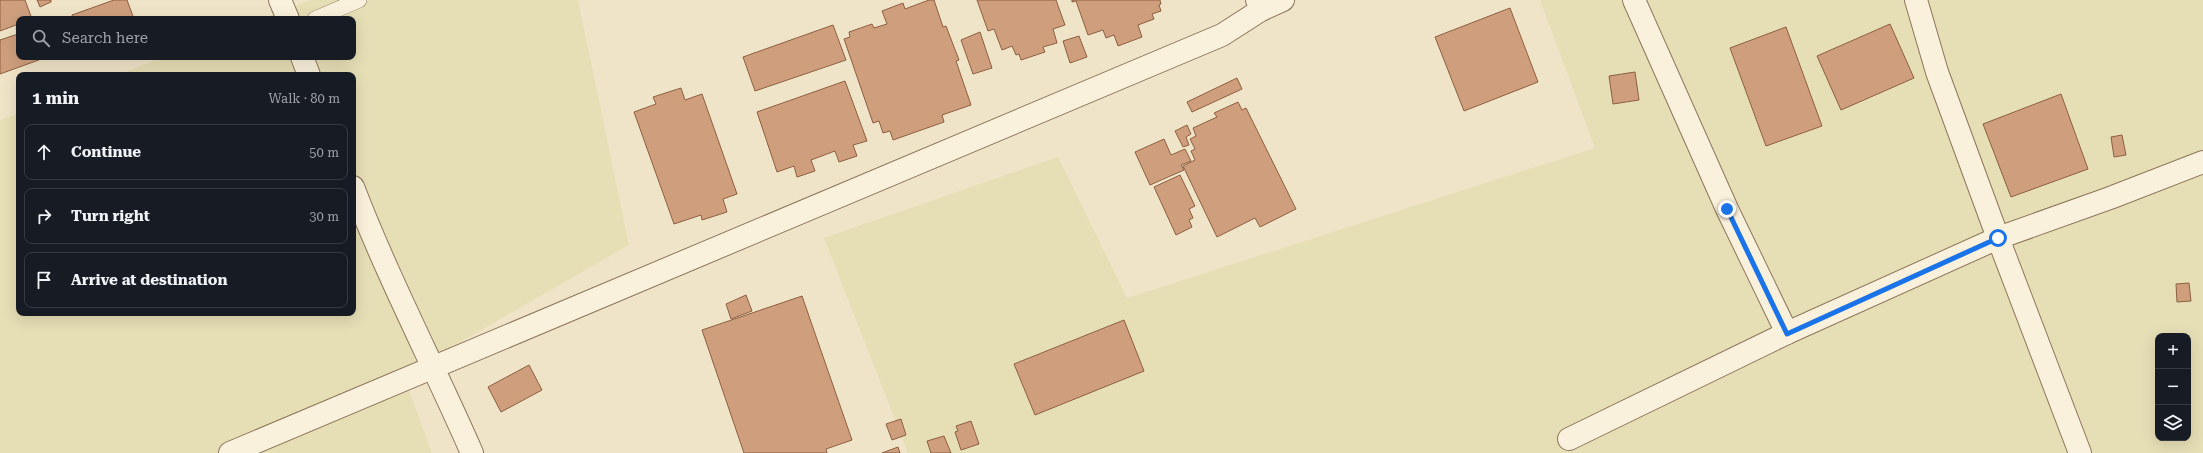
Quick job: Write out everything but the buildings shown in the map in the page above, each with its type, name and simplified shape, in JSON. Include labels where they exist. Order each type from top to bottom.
[{"type":"street","points":[[280,0],[287,16]]},
{"type":"street","points":[[230,453],[1156,63],[1222,34],[1259,5],[1283,0]]},
{"type":"street","points":[[1634,0],[1727,209],[1787,334]]},
{"type":"street","points":[[1916,0],[1937,72],[1998,238],[2080,453]]},
{"type":"street","points":[[303,60],[308,72]]},
{"type":"street","points":[[1569,439],[1787,334],[1998,238],[2110,198],[2203,162]]},
{"type":"street","points":[[356,196],[371,233],[434,366],[472,453]]},
{"type":"lane","points":[[322,16],[359,0]]},
{"type":"shaded area","points":[[311,0],[578,0],[629,245],[403,375],[432,453],[0,453],[0,120],[16,114],[16,316],[356,316],[356,72],[125,72],[156,60],[356,60],[356,16],[270,16]]},
{"type":"shaded area","points":[[1540,0],[2203,0],[2203,453],[908,453],[824,238],[1058,157],[1127,298],[1595,148]]},
{"type":"route","points":[[1727,209],[1787,334],[1998,238]]}]
